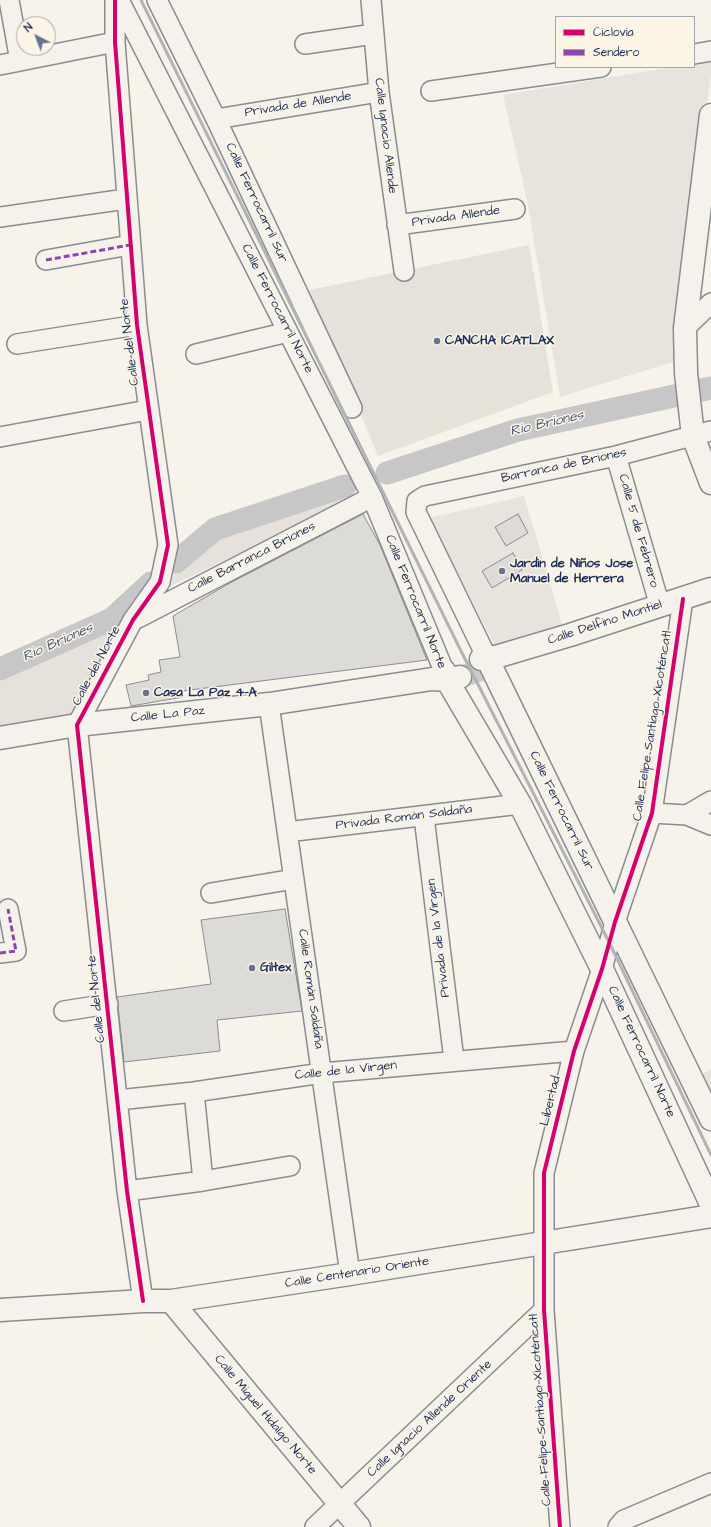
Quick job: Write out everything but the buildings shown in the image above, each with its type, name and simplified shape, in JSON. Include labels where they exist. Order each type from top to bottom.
[{"type":"main road","points":[[711,115],[685,328],[686,374],[691,408],[702,434],[711,483]]},
{"type":"main road","name":"Calle Delfino Montiel","points":[[489,661],[711,589]]},
{"type":"main road","name":"Calle Ferrocarril Sur","points":[[489,661],[711,1120]]},
{"type":"main road","name":"Calle La Paz","points":[[0,738],[77,725],[269,704],[448,675]]},
{"type":"main road","name":"Calle Ferrocarril Norte","points":[[448,675],[520,804],[602,969],[711,1204]]},
{"type":"main road","name":"Calle Centenario Oriente","points":[[0,1310],[143,1301],[171,1302],[711,1216]]},
{"type":"main road","name":"Calle Miguel Hidalgo Norte","points":[[171,1302],[339,1504],[360,1527]]},
{"type":"street","points":[[9,0],[20,61]]},
{"type":"street","name":"Calle del Norte","points":[[115,0],[115,42],[136,325],[168,545],[160,582],[133,620],[77,725],[128,1191],[143,1301]]},
{"type":"street","name":"Calle Ferrocarril Norte","points":[[119,0],[372,496],[448,675]]},
{"type":"street","name":"Calle Ferrocarril Sur","points":[[157,0],[216,119],[352,408]]},
{"type":"street","name":"Calle Ignacio Allende","points":[[371,0],[379,92],[404,270]]},
{"type":"street","points":[[305,44],[374,34]]},
{"type":"street","points":[[0,65],[115,42]]},
{"type":"street","points":[[695,54],[711,51]]},
{"type":"street","points":[[431,91],[594,68]]},
{"type":"street","name":"Privada de Allende","points":[[216,119],[379,92]]},
{"type":"street","points":[[0,217],[126,200]]},
{"type":"street","name":"Privada Allende","points":[[397,225],[514,209]]},
{"type":"street","points":[[46,260],[130,245]]},
{"type":"street","points":[[685,328],[711,303]]},
{"type":"street","points":[[17,344],[136,325]]},
{"type":"street","points":[[196,354],[288,332]]},
{"type":"street","points":[[0,437],[148,410]]},
{"type":"street","name":"Barranca de Briones","points":[[417,501],[425,496],[616,456],[702,434]]},
{"type":"street","name":"Calle 5 de Febrero","points":[[616,456],[660,606]]},
{"type":"street","name":"Calle Barranca Briones","points":[[133,620],[372,496]]},
{"type":"street","name":"Calle Ferrocarril Sur","points":[[417,501],[416,512],[489,661]]},
{"type":"street","name":"Calle Felipe Santiago Xicoténcatl","points":[[602,969],[615,922],[652,813],[684,599]]},
{"type":"street","name":"Calle Román Saldaña","points":[[269,704],[350,1274]]},
{"type":"street","points":[[687,815],[711,801]]},
{"type":"street","name":"Privada Román Saldaña","points":[[287,832],[520,804]]},
{"type":"street","points":[[652,813],[687,815],[711,825]]},
{"type":"street","name":"Privada de la Virgen","points":[[424,816],[454,1060]]},
{"type":"street","points":[[211,893],[294,879]]},
{"type":"street","points":[[0,953],[16,951],[8,909]]},
{"type":"street","name":"Libertad","points":[[544,1243],[544,1173],[574,1051],[602,969]]},
{"type":"street","points":[[64,1011],[108,1004]]},
{"type":"street","name":"Calle de la Virgen","points":[[118,1100],[194,1092],[322,1073],[454,1060],[574,1051]]},
{"type":"street","points":[[194,1092],[203,1181]]},
{"type":"street","points":[[128,1191],[203,1181],[290,1166]]},
{"type":"street","name":"Calle Felipe Santiago Xicoténcatl","points":[[544,1243],[544,1310],[560,1527]]},
{"type":"street","name":"Calle Ignacio Allende Oriente","points":[[315,1527],[544,1310]]},
{"type":"street","points":[[618,1527],[624,1520],[711,1482]]},
{"type":"shaded area","points":[[711,60],[711,76],[694,192],[679,360],[560,397],[527,200],[503,95],[666,68],[695,68],[695,63]]},
{"type":"shaded area","name":"CANCHA ICATLAX","points":[[529,245],[553,392],[378,456],[309,290]]},
{"type":"shaded area","points":[[343,492],[348,501],[167,588],[178,568],[217,538]]},
{"type":"shaded area","points":[[524,496],[564,630],[534,640],[530,633],[496,648],[429,518]]},
{"type":"shaded area","points":[[126,615],[71,718],[0,728],[0,669],[112,619]]},
{"type":"shaded area","points":[[711,1069],[711,1109],[694,1078]]},
{"type":"waterway","name":"Rio Briones","points":[[387,473],[518,430],[711,388]]},
{"type":"waterway","name":"Rio Briones","points":[[176,562],[215,529],[345,486]]},
{"type":"waterway","name":"Rio Briones","points":[[0,669],[112,619],[151,583]]},
{"type":"tunnel","points":[[461,677],[484,669]]},
{"type":"railway","points":[[141,0],[461,651],[609,942],[711,1155]]},
{"type":"marked path","points":[[46,260],[130,245]]},
{"type":"marked path","points":[[0,953],[16,951],[8,909]]},
{"type":"cycle path","points":[[115,0],[115,42],[137,325],[168,545],[160,582],[133,620],[77,725],[127,1191],[143,1301]]},
{"type":"cycle path","points":[[560,1527],[544,1310],[544,1173],[574,1051],[602,969],[615,922],[652,813],[683,599]]},
{"type":"place","name":"CANCHA ICATLAX","points":[[437,341]]},
{"type":"place","name":"Jardin de Niños Jose Manuel de Herrera","points":[[502,571]]},
{"type":"place","name":"Casa La Paz 4-A","points":[[146,693]]},
{"type":"place","name":"Giltex","points":[[252,968]]}]
